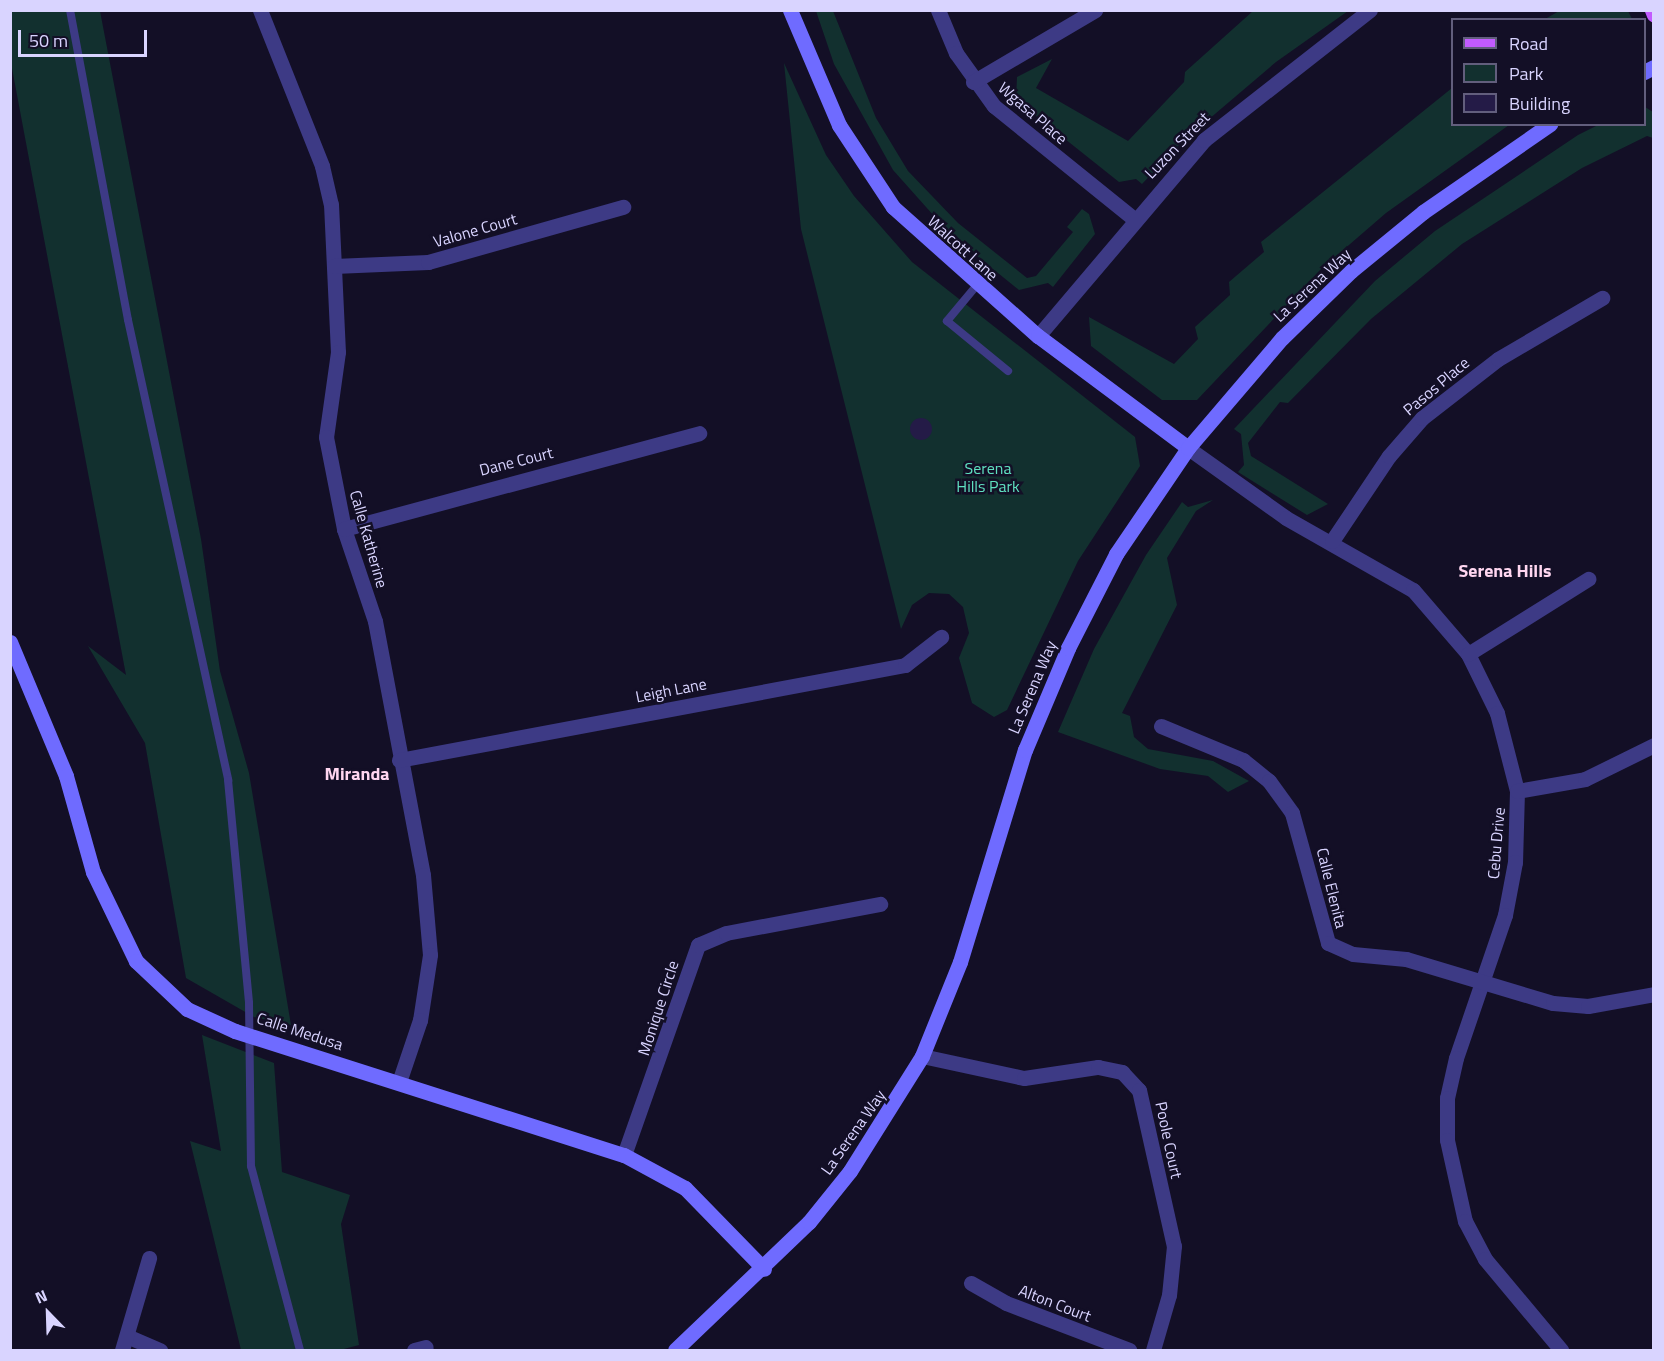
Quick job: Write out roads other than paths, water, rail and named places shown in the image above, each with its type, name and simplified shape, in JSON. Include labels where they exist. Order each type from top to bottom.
[{"type":"main road","points":[[1652,10],[1653,15]]},
{"type":"street","name":"Calle Katherine","points":[[260,10],[322,166],[331,204],[338,352],[326,437],[344,529],[375,621],[399,760],[423,875],[430,955],[420,1020],[399,1082]]},
{"type":"street","name":"Walcott Lane","points":[[790,10],[859,161],[893,207],[976,285],[1038,336],[1188,448]]},
{"type":"street","name":"Wgasa Place","points":[[938,10],[973,82],[1022,131],[1133,218]]},
{"type":"street","points":[[973,82],[1095,10]]},
{"type":"street","name":"Luzon Street","points":[[1038,336],[1133,218],[1247,102],[1370,10]]},
{"type":"street","name":"La Serena Way","points":[[675,1350],[764,1269],[849,1171],[922,1056],[960,962],[1025,750],[1068,648],[1116,554],[1188,448],[1282,338],[1351,272],[1423,212],[1547,126]]},
{"type":"street","name":"Valone Court","points":[[334,266],[428,262],[623,207]]},
{"type":"street","name":"Pasos Place","points":[[1332,541],[1389,456],[1422,418],[1498,359],[1602,298]]},
{"type":"street","name":"Dane Court","points":[[344,529],[699,433]]},
{"type":"street","name":"Cebu Drive","points":[[1188,448],[1286,518],[1332,541],[1413,590],[1468,654],[1497,713],[1517,791],[1515,862],[1505,915],[1480,984],[1447,1098],[1454,1179],[1465,1221],[1485,1259],[1561,1350]]},
{"type":"street","points":[[1468,654],[1588,579]]},
{"type":"street","name":"Leigh Lane","points":[[399,760],[905,665],[941,637]]},
{"type":"street","name":"Calle Medusa","points":[[10,642],[66,776],[93,872],[136,961],[186,1010],[248,1033],[624,1155],[685,1188],[764,1269]]},
{"type":"street","name":"Calle Elenita","points":[[1161,726],[1243,760],[1269,781],[1292,813],[1328,943],[1353,954],[1406,959],[1518,997],[1588,1006],[1653,994]]},
{"type":"street","points":[[1517,791],[1585,779],[1653,745]]},
{"type":"street","name":"Monique Circle","points":[[624,1155],[698,945],[726,933],[880,904]]},
{"type":"street","name":"Poole Court","points":[[922,1056],[1024,1078],[1098,1067],[1122,1072],[1139,1090],[1174,1246],[1169,1295],[1153,1350]]},
{"type":"street","points":[[150,1258],[125,1344],[160,1350]]},
{"type":"street","name":"Alton Court","points":[[971,1283],[1006,1303],[1129,1350]]},
{"type":"lane","points":[[70,10],[128,320],[228,780],[249,1003],[251,1166],[300,1350]]},
{"type":"lane","points":[[976,285],[947,321],[1008,371]]},
{"type":"district","name":"Serena Hills","points":[[1505,571]]},
{"type":"district","name":"Miranda","points":[[357,774]]},
{"type":"park label","name":"Serena Hills Park","points":[[988,477]]}]
